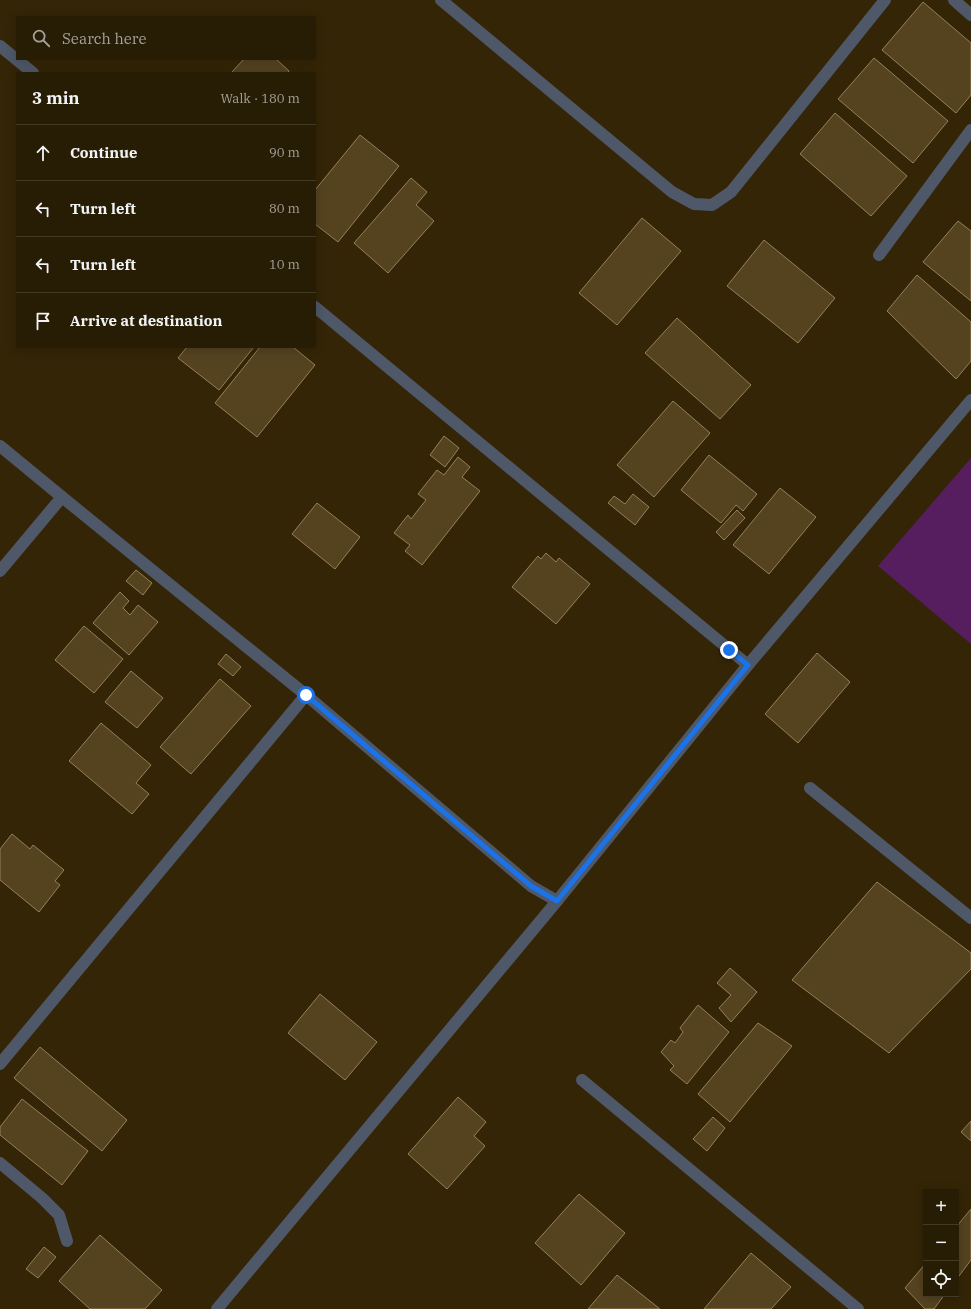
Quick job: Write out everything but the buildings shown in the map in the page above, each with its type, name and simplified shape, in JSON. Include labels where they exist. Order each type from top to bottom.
[{"type":"street","points":[[440,0],[672,192],[694,204],[712,205],[731,192],[885,0]]},
{"type":"street","points":[[954,0],[971,15]]},
{"type":"street","points":[[0,46],[16,59]]},
{"type":"street","points":[[17,60],[32,72]]},
{"type":"street","points":[[879,255],[971,130]]},
{"type":"street","points":[[316,308],[748,665]]},
{"type":"street","points":[[217,1309],[557,901],[748,665],[971,400]]},
{"type":"street","points":[[0,446],[306,695],[531,886],[557,901]]},
{"type":"street","points":[[0,571],[62,497]]},
{"type":"street","points":[[0,1064],[306,695]]},
{"type":"street","points":[[810,788],[971,918]]},
{"type":"street","points":[[582,1080],[858,1309]]},
{"type":"street","points":[[0,1163],[42,1198],[59,1215],[67,1241]]},
{"type":"shaded area","points":[[971,458],[971,644],[878,566]]},
{"type":"route","points":[[306,695],[531,886],[557,901],[748,665],[729,650]]}]
